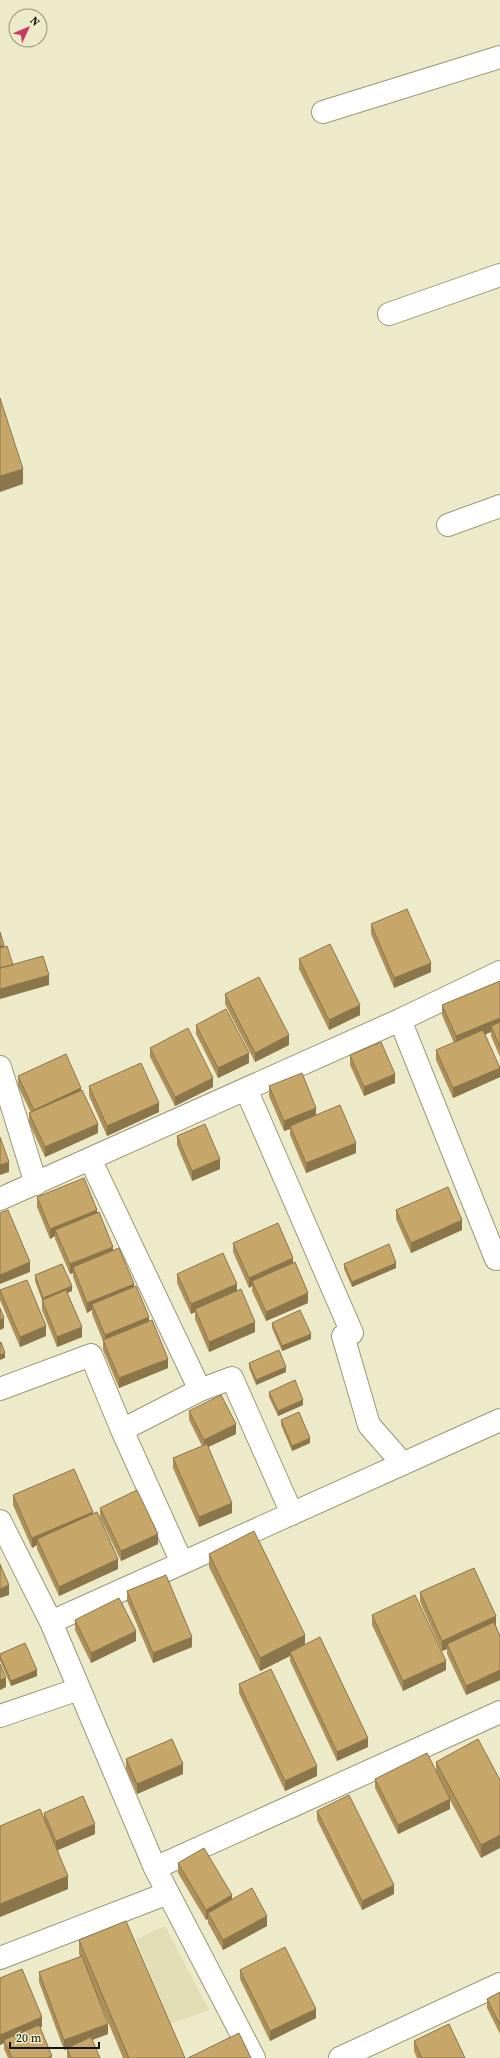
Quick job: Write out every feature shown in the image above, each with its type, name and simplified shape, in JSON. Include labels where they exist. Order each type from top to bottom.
[{"type":"street","points":[[323,112],[500,57]]},
{"type":"street","points":[[389,314],[500,275]]},
{"type":"street","points":[[448,525],[500,506]]},
{"type":"street","points":[[0,1199],[400,1020],[500,972]]},
{"type":"street","points":[[400,1020],[496,1259]]},
{"type":"street","points":[[0,1067],[36,1184]]},
{"type":"street","points":[[246,1089],[347,1335],[369,1425],[403,1464]]},
{"type":"street","points":[[90,1159],[200,1390]]},
{"type":"street","points":[[0,1389],[91,1355],[122,1430],[182,1563]]},
{"type":"street","points":[[122,1430],[200,1390],[232,1378],[292,1514]]},
{"type":"street","points":[[51,1622],[500,1420]]},
{"type":"street","points":[[0,1521],[51,1622],[155,1868],[254,2058]]},
{"type":"street","points":[[0,1716],[79,1689]]},
{"type":"street","points":[[155,1868],[500,1712]]},
{"type":"street","points":[[0,1958],[168,1893]]},
{"type":"street","points":[[340,2058],[500,1984]]},
{"type":"shaded area","points":[[165,1926],[209,2010],[170,2024],[136,1939]]},
{"type":"building","points":[[0,398],[23,469],[0,476]]},
{"type":"building","points":[[407,909],[431,963],[394,978],[371,924]]},
{"type":"building","points":[[0,932],[4,945],[0,946]]},
{"type":"building","points":[[330,944],[360,1005],[329,1020],[299,959]]},
{"type":"building","points":[[7,946],[13,965],[0,968],[0,948]]},
{"type":"building","points":[[43,956],[49,975],[0,989],[0,968]]},
{"type":"building","points":[[259,977],[289,1035],[255,1053],[225,994]]},
{"type":"building","points":[[500,981],[500,1018],[456,1036],[442,1005]]},
{"type":"building","points":[[226,1009],[249,1053],[218,1068],[196,1025]]},
{"type":"building","points":[[500,1022],[500,1047],[491,1026]]},
{"type":"building","points":[[188,1028],[213,1078],[175,1097],[150,1048]]},
{"type":"building","points":[[483,1030],[500,1068],[453,1088],[436,1050]]},
{"type":"building","points":[[381,1042],[395,1074],[364,1087],[350,1055]]},
{"type":"building","points":[[66,1054],[81,1088],[34,1110],[18,1076]]},
{"type":"building","points":[[141,1063],[159,1103],[107,1126],[89,1086]]},
{"type":"building","points":[[302,1073],[316,1108],[284,1121],[269,1086]]},
{"type":"building","points":[[82,1090],[98,1124],[45,1147],[29,1113]]},
{"type":"building","points":[[340,1105],[356,1143],[306,1163],[290,1126]]},
{"type":"building","points":[[205,1124],[220,1159],[192,1171],[177,1136]]},
{"type":"building","points":[[0,1137],[9,1162],[0,1165]]},
{"type":"building","points":[[84,1178],[97,1210],[50,1229],[37,1197]]},
{"type":"building","points":[[448,1187],[462,1220],[411,1243],[396,1210]]},
{"type":"building","points":[[8,1210],[30,1262],[0,1275],[0,1213]]},
{"type":"building","points":[[99,1212],[113,1247],[70,1264],[55,1230]]},
{"type":"building","points":[[278,1223],[293,1258],[249,1278],[233,1243]]},
{"type":"building","points":[[389,1244],[396,1263],[352,1282],[344,1264]]},
{"type":"building","points":[[119,1248],[134,1284],[87,1303],[73,1267]]},
{"type":"building","points":[[223,1253],[237,1284],[191,1304],[177,1274]]},
{"type":"building","points":[[295,1262],[308,1293],[266,1312],[252,1281]]},
{"type":"building","points":[[62,1264],[72,1286],[43,1298],[35,1275]]},
{"type":"building","points":[[27,1280],[46,1326],[20,1337],[0,1290]]},
{"type":"building","points":[[136,1286],[149,1317],[105,1335],[92,1304]]},
{"type":"building","points":[[241,1289],[255,1322],[209,1342],[195,1309]]},
{"type":"building","points":[[66,1290],[82,1327],[57,1337],[42,1300]]},
{"type":"building","points":[[0,1308],[4,1318],[0,1320]]},
{"type":"building","points":[[300,1310],[311,1334],[282,1346],[272,1323]]},
{"type":"building","points":[[152,1320],[168,1359],[119,1378],[103,1340]]},
{"type":"building","points":[[1,1342],[5,1353],[0,1355],[0,1343]]},
{"type":"building","points":[[279,1350],[286,1367],[256,1380],[249,1363]]},
{"type":"building","points":[[295,1380],[303,1400],[278,1411],[269,1392]]},
{"type":"building","points":[[221,1395],[236,1424],[204,1440],[189,1411]]},
{"type":"building","points":[[299,1412],[310,1438],[292,1446],[281,1420]]},
{"type":"building","points":[[207,1444],[232,1503],[199,1517],[173,1458]]},
{"type":"building","points":[[74,1469],[93,1512],[32,1538],[13,1495]]},
{"type":"building","points":[[137,1490],[158,1534],[121,1551],[100,1508]]},
{"type":"building","points":[[97,1512],[118,1559],[59,1587],[37,1539]]},
{"type":"building","points":[[254,1531],[305,1635],[260,1658],[209,1554]]},
{"type":"building","points":[[0,1564],[9,1585],[0,1589]]},
{"type":"building","points":[[474,1568],[496,1616],[442,1641],[420,1592]]},
{"type":"building","points":[[166,1575],[192,1637],[153,1653],[127,1591]]},
{"type":"building","points":[[415,1595],[446,1661],[403,1681],[372,1615]]},
{"type":"building","points":[[119,1598],[136,1631],[91,1653],[75,1620]]},
{"type":"building","points":[[494,1622],[500,1636],[500,1670],[466,1686],[447,1644]]},
{"type":"building","points":[[320,1637],[368,1738],[337,1752],[290,1652]]},
{"type":"building","points":[[25,1643],[37,1670],[11,1681],[0,1654]]},
{"type":"building","points":[[0,1664],[6,1678],[0,1680]]},
{"type":"building","points":[[271,1669],[317,1766],[285,1781],[239,1684]]},
{"type":"building","points":[[172,1739],[183,1764],[137,1784],[126,1759]]},
{"type":"building","points":[[478,1739],[500,1780],[500,1835],[481,1845],[436,1762]]},
{"type":"building","points":[[427,1753],[450,1799],[398,1825],[375,1779]]},
{"type":"building","points":[[349,1795],[394,1885],[362,1901],[317,1811]]},
{"type":"building","points":[[83,1796],[95,1824],[56,1841],[44,1813]]},
{"type":"building","points":[[40,1809],[68,1876],[0,1904],[0,1826]]},
{"type":"building","points":[[204,1848],[232,1895],[206,1910],[178,1863]]},
{"type":"building","points":[[252,1888],[267,1916],[223,1940],[208,1913]]},
{"type":"building","points":[[126,1921],[185,2058],[129,2058],[79,1940]]},
{"type":"building","points":[[285,1947],[316,2009],[270,2031],[240,1970]]},
{"type":"building","points":[[82,1956],[108,2024],[64,2040],[39,1972]]},
{"type":"building","points":[[22,1969],[42,2017],[0,2035],[0,1978]]},
{"type":"building","points":[[500,1992],[500,2025],[487,1999]]},
{"type":"building","points":[[449,2024],[465,2058],[422,2058],[414,2041]]},
{"type":"building","points":[[39,2025],[52,2056],[47,2058],[12,2058],[4,2040]]},
{"type":"building","points":[[239,2033],[251,2058],[188,2058]]},
{"type":"building","points":[[91,2037],[100,2058],[71,2058],[67,2048]]}]
